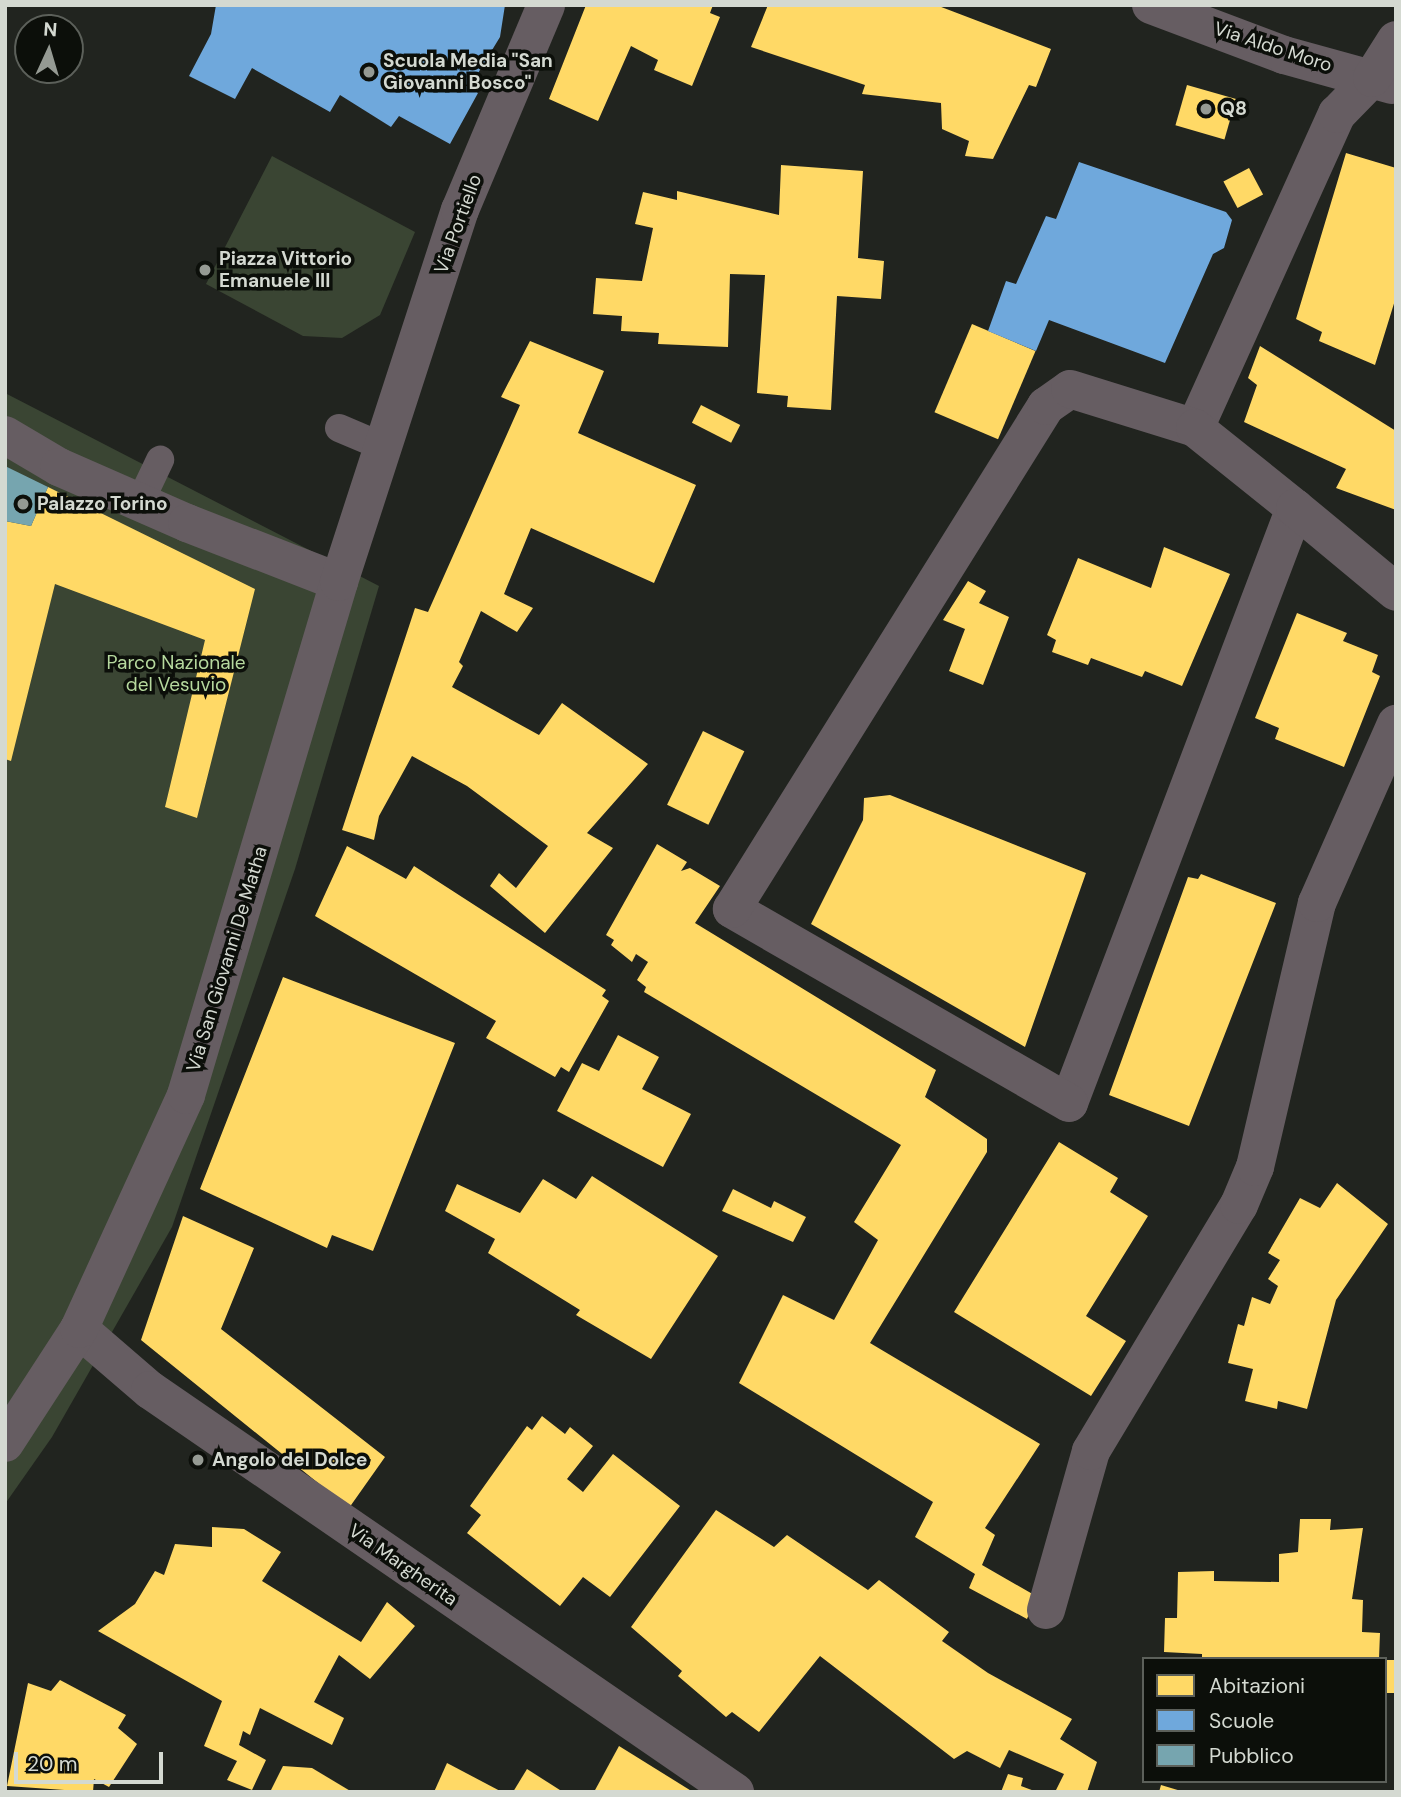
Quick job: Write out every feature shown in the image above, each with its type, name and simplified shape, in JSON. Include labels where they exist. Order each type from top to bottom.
[{"type":"street","name":"Via Portiello","points":[[384,447],[460,210],[546,5]]},
{"type":"street","name":"Via Aldo Moro","points":[[1151,5],[1284,55],[1384,82]]},
{"type":"street","points":[[1195,428],[1337,114],[1384,82],[1396,40]]},
{"type":"street","points":[[1295,508],[1069,1103],[732,909],[757,862],[1046,406],[1070,389],[1195,428],[1295,508],[1396,592]]},
{"type":"street","points":[[5,435],[59,467],[339,582]]},
{"type":"street","name":"Via San Giovanni De Matha","points":[[5,1443],[79,1329],[186,1096],[339,582],[384,447]]},
{"type":"street","points":[[1046,1610],[1091,1451],[1239,1206],[1255,1167],[1317,903],[1396,724]]},
{"type":"street","name":"Via Margherita","points":[[79,1329],[150,1390],[735,1792]]},
{"type":"lane","points":[[339,428],[384,447]]},
{"type":"lane","points":[[140,502],[160,460]]},
{"type":"green space","points":[[272,156],[415,232],[380,315],[342,338],[303,336],[206,284]]},
{"type":"green space","name":"Parco Nazionale del Vesuvio","points":[[5,393],[379,586],[295,869],[172,1227],[52,1437],[5,1504]]},
{"type":"building: Abitazioni","points":[[586,5],[713,5],[710,13],[720,17],[692,86],[654,70],[658,60],[631,46],[598,121],[549,99]]},
{"type":"building: Abitazioni","points":[[768,5],[936,5],[1051,49],[1036,87],[1029,85],[993,159],[965,156],[969,141],[942,129],[941,103],[862,94],[865,85],[751,47]]},
{"type":"building: Abitazioni","points":[[1187,85],[1236,99],[1224,139],[1175,125]]},
{"type":"building: Abitazioni","points":[[1346,153],[1396,168],[1396,297],[1375,365],[1319,341],[1322,332],[1296,319]]},
{"type":"building: Abitazioni","points":[[781,165],[863,171],[858,258],[884,261],[881,299],[837,296],[831,410],[787,407],[788,396],[757,393],[765,275],[730,274],[728,347],[658,344],[659,333],[621,331],[622,316],[593,314],[596,278],[642,281],[653,228],[635,224],[643,192],[677,200],[677,191],[779,215]]},
{"type":"building: Abitazioni","points":[[1249,168],[1263,194],[1237,208],[1223,182]]},
{"type":"building: Abitazioni","points":[[972,324],[1036,351],[998,439],[934,412]]},
{"type":"building: Abitazioni","points":[[530,341],[604,371],[578,433],[696,485],[654,583],[531,528],[504,594],[533,608],[517,632],[481,611],[459,662],[463,666],[452,687],[539,735],[562,703],[648,764],[587,833],[613,848],[545,933],[490,886],[499,873],[516,888],[548,846],[467,786],[412,756],[379,816],[374,840],[342,830],[415,608],[428,612],[520,405],[501,397]]},
{"type":"building: Abitazioni","points":[[1260,346],[1396,431],[1396,510],[1336,488],[1346,469],[1244,422],[1257,385],[1248,378]]},
{"type":"building: Abitazioni","points":[[701,405],[740,425],[731,443],[692,423]]},
{"type":"building: Abitazioni","points":[[48,487],[255,589],[197,818],[165,807],[205,640],[55,584],[11,761],[5,759],[5,521],[31,526]]},
{"type":"building: Abitazioni","points":[[1164,547],[1230,574],[1182,686],[1145,671],[1142,677],[1091,658],[1088,665],[1052,652],[1056,640],[1047,635],[1078,558],[1151,588]]},
{"type":"building: Abitazioni","points":[[968,581],[986,591],[979,603],[1009,617],[983,685],[949,671],[965,629],[943,620]]},
{"type":"building: Abitazioni","points":[[1297,613],[1347,633],[1343,641],[1378,655],[1372,672],[1380,676],[1344,767],[1275,739],[1279,728],[1255,718]]},
{"type":"building: Abitazioni","points":[[703,731],[744,751],[708,825],[667,805]]},
{"type":"building: Abitazioni","points":[[890,795],[1086,873],[1025,1047],[811,924],[863,820],[864,798]]},
{"type":"building: Abitazioni","points":[[657,844],[687,862],[681,871],[690,868],[720,886],[695,923],[936,1070],[925,1097],[987,1139],[987,1152],[870,1343],[1040,1444],[985,1528],[995,1535],[982,1565],[1036,1596],[1027,1619],[969,1588],[975,1574],[915,1537],[933,1502],[739,1383],[783,1295],[834,1320],[878,1240],[854,1222],[901,1145],[644,992],[646,987],[637,980],[648,962],[636,954],[632,962],[611,945],[614,940],[606,935]]},
{"type":"building: Abitazioni","points":[[347,846],[406,879],[414,866],[606,990],[602,996],[609,1001],[569,1072],[561,1067],[555,1077],[486,1038],[496,1021],[315,916]]},
{"type":"building: Abitazioni","points":[[1201,874],[1276,903],[1189,1126],[1109,1095],[1188,877],[1198,879]]},
{"type":"building: Abitazioni","points":[[283,977],[455,1043],[373,1251],[332,1235],[327,1248],[200,1189]]},
{"type":"building: Abitazioni","points":[[618,1035],[659,1057],[642,1089],[691,1114],[663,1167],[557,1111],[582,1063],[599,1071]]},
{"type":"building: Abitazioni","points":[[1059,1142],[1118,1178],[1110,1192],[1148,1216],[1086,1316],[1126,1341],[1091,1396],[954,1312]]},
{"type":"building: Abitazioni","points":[[592,1176],[718,1256],[651,1359],[576,1315],[580,1310],[488,1253],[495,1239],[445,1211],[457,1184],[520,1213],[543,1179],[576,1199]]},
{"type":"building: Abitazioni","points":[[1337,1183],[1388,1224],[1336,1300],[1307,1409],[1278,1401],[1277,1409],[1245,1401],[1253,1369],[1228,1363],[1238,1324],[1244,1326],[1252,1297],[1270,1304],[1278,1286],[1268,1279],[1280,1260],[1268,1253],[1300,1198],[1320,1208]]},
{"type":"building: Abitazioni","points":[[733,1189],[771,1208],[774,1201],[806,1217],[793,1242],[722,1211]]},
{"type":"building: Abitazioni","points":[[183,1216],[254,1248],[221,1329],[385,1457],[349,1508],[141,1340]]},
{"type":"building: Abitazioni","points":[[542,1416],[565,1434],[570,1427],[593,1446],[567,1479],[583,1492],[613,1454],[680,1506],[610,1597],[583,1577],[560,1606],[467,1533],[481,1515],[470,1506],[527,1426],[532,1430]]},
{"type":"building: Abitazioni","points":[[716,1510],[774,1547],[787,1535],[868,1590],[879,1580],[949,1632],[942,1641],[988,1673],[1072,1719],[1060,1739],[1097,1762],[1087,1792],[1055,1792],[1064,1774],[1009,1750],[1000,1768],[967,1751],[954,1759],[820,1656],[759,1732],[732,1712],[726,1717],[678,1676],[682,1671],[631,1627]]},
{"type":"building: Abitazioni","points":[[1300,1519],[1331,1519],[1330,1530],[1363,1528],[1352,1599],[1363,1600],[1362,1632],[1380,1633],[1379,1657],[1202,1657],[1202,1654],[1164,1652],[1165,1618],[1177,1618],[1178,1572],[1214,1571],[1214,1581],[1279,1582],[1279,1554],[1298,1552]]},
{"type":"building: Abitazioni","points":[[212,1527],[244,1529],[281,1552],[262,1581],[361,1642],[387,1602],[415,1626],[370,1679],[339,1655],[314,1702],[344,1718],[332,1745],[260,1708],[250,1735],[243,1731],[239,1745],[266,1760],[252,1790],[227,1780],[237,1761],[204,1746],[222,1701],[98,1631],[135,1604],[155,1571],[164,1575],[175,1544],[212,1547]]},
{"type":"building: Abitazioni","points":[[1387,1660],[1396,1660],[1394,1693],[1387,1693]]},
{"type":"building: Abitazioni","points":[[60,1680],[126,1715],[118,1728],[137,1744],[109,1787],[94,1779],[93,1792],[7,1786],[28,1683],[51,1691]]},
{"type":"building: Abitazioni","points":[[619,1746],[693,1792],[594,1792]]},
{"type":"building: Abitazioni","points":[[447,1763],[502,1792],[434,1792]]},
{"type":"building: Abitazioni","points":[[283,1766],[312,1768],[352,1792],[270,1792]]},
{"type":"building: Abitazioni","points":[[527,1769],[563,1792],[513,1792]]},
{"type":"building: Abitazioni","points":[[1008,1774],[1023,1778],[1021,1786],[1037,1792],[1001,1792]]},
{"type":"building: Abitazioni","points":[[1161,1785],[1181,1791],[1181,1792],[1159,1792]]},
{"type":"building: Scuole","name":"Scuola Media \"San Giovanni Bosco\"","points":[[216,5],[505,5],[500,37],[469,88],[478,93],[450,144],[399,116],[391,127],[340,95],[330,112],[252,68],[235,99],[189,76],[211,34]]},
{"type":"building: Scuole","points":[[1079,162],[1226,212],[1232,220],[1224,248],[1213,254],[1165,363],[1049,320],[1036,351],[988,331],[1006,281],[1016,284],[1046,216],[1056,219]]},
{"type":"building: Pubblico","name":"Palazzo Torino","points":[[5,466],[48,487],[31,526],[5,521]]},
{"type":"place","name":"Scuola Media \"San Giovanni Bosco\"","points":[[369,72]]},
{"type":"place","name":"Q8","points":[[1206,109]]},
{"type":"place","name":"Piazza Vittorio Emanuele III","points":[[205,270]]},
{"type":"place","name":"Palazzo Torino","points":[[23,504]]},
{"type":"place","name":"Angolo del Dolce","points":[[198,1460]]}]
